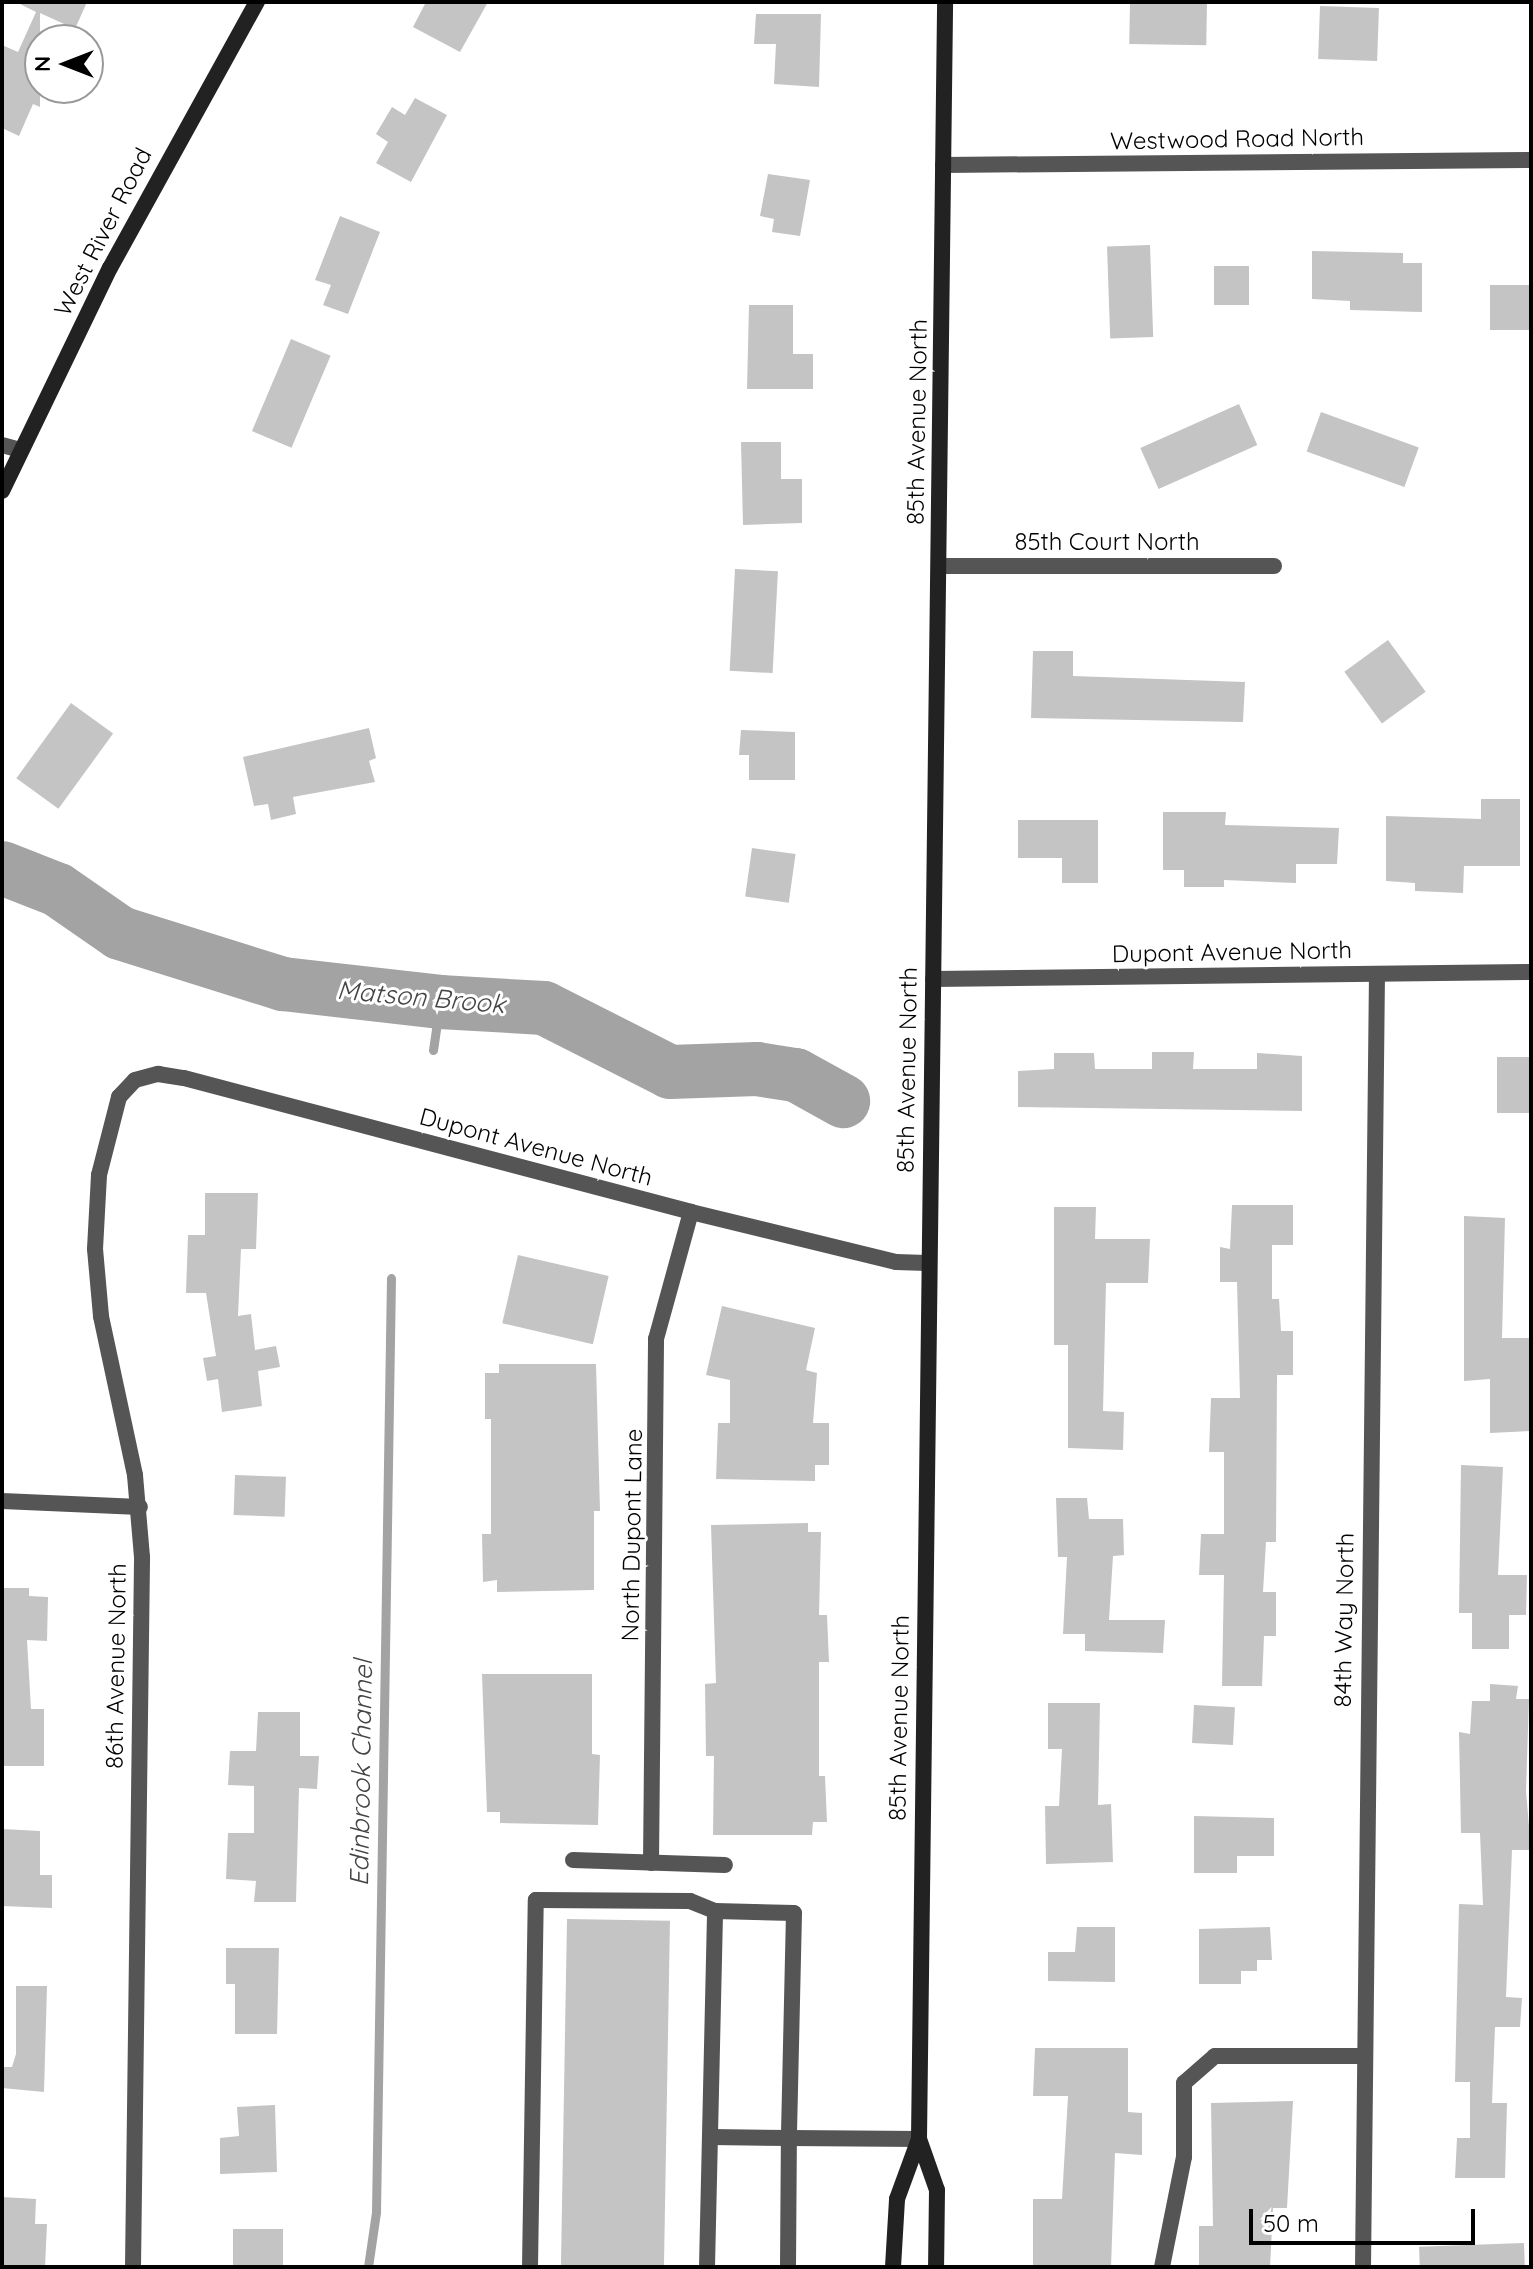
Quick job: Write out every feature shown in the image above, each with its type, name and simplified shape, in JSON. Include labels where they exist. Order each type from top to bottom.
[{"type":"street","name":"West River Road","points":[[2,491],[110,268],[257,2]]},
{"type":"street","name":"85th Avenue North","points":[[893,2267],[897,2199],[919,2139],[927,1263],[945,2]]},
{"type":"street","name":"Westwood Road North","points":[[943,165],[1531,160]]},
{"type":"street","points":[[2,445],[21,450]]},
{"type":"street","name":"85th Court North","points":[[939,566],[1274,566]]},
{"type":"street","name":"Dupont Avenue North","points":[[933,979],[1531,972]]},
{"type":"street","name":"84th Way North","points":[[1363,2267],[1377,974]]},
{"type":"street","name":"Dupont Avenue North","points":[[135,1080],[158,1074],[184,1078],[691,1212],[896,1262],[927,1263]]},
{"type":"street","name":"86th Avenue North","points":[[133,2267],[140,1507],[101,1316],[95,1249],[106,1131],[119,1097],[135,1080]]},
{"type":"street","name":"North Dupont Lane","points":[[651,1863],[656,1339],[691,1212]]},
{"type":"street","points":[[2,1501],[140,1507]]},
{"type":"street","points":[[573,1860],[725,1865]]},
{"type":"street","points":[[530,2267],[536,1900],[690,1901],[715,1911],[794,1913],[788,2267]]},
{"type":"street","points":[[707,2267],[715,1911]]},
{"type":"street","points":[[1162,2267],[1184,2157],[1184,2083],[1215,2056],[1363,2056]]},
{"type":"street","points":[[711,2137],[919,2139]]},
{"type":"street","name":"85th Avenue North","points":[[919,2139],[937,2190],[936,2267]]},
{"type":"building","points":[[16,2],[87,2],[77,24],[64,24],[40,13],[40,24],[31,24],[36,12]]},
{"type":"building","points":[[426,2],[488,2],[460,52],[413,27]]},
{"type":"building","points":[[1130,2],[1207,3],[1206,45],[1129,44]]},
{"type":"building","points":[[1320,6],[1379,8],[1377,61],[1318,59]]},
{"type":"building","points":[[756,14],[821,14],[819,87],[774,84],[776,44],[754,44]]},
{"type":"building","points":[[24,39],[24,104],[33,104],[19,136],[2,128],[2,45],[18,52]]},
{"type":"building","points":[[415,98],[447,115],[411,182],[376,163],[388,142],[376,134],[392,107],[405,115]]},
{"type":"building","points":[[768,174],[810,180],[800,236],[772,232],[774,219],[760,216]]},
{"type":"building","points":[[340,216],[380,232],[348,314],[323,305],[331,285],[315,280]]},
{"type":"building","points":[[1150,245],[1153,337],[1110,338],[1107,247]]},
{"type":"building","points":[[1312,251],[1403,253],[1403,263],[1422,263],[1422,312],[1350,310],[1350,301],[1312,299]]},
{"type":"building","points":[[1214,266],[1249,266],[1249,305],[1214,305]]},
{"type":"building","points":[[1490,285],[1531,285],[1531,330],[1490,330]]},
{"type":"building","points":[[749,305],[793,305],[793,354],[813,354],[813,389],[747,389]]},
{"type":"building","points":[[291,339],[331,356],[292,448],[252,431]]},
{"type":"building","points":[[1239,404],[1257,445],[1159,489],[1140,448]]},
{"type":"building","points":[[1321,412],[1419,448],[1404,487],[1307,451]]},
{"type":"building","points":[[741,442],[781,442],[781,479],[802,479],[802,523],[743,525]]},
{"type":"building","points":[[735,569],[778,571],[773,673],[730,671]]},
{"type":"building","points":[[1388,640],[1426,692],[1382,724],[1344,672]]},
{"type":"building","points":[[1033,651],[1073,651],[1073,676],[1245,682],[1243,722],[1031,718]]},
{"type":"building","points":[[71,703],[113,734],[58,809],[16,778]]},
{"type":"building","points":[[369,728],[376,758],[369,761],[375,782],[293,797],[296,814],[271,820],[268,804],[254,806],[243,757]]},
{"type":"building","points":[[741,730],[795,732],[795,780],[749,780],[749,755],[739,755]]},
{"type":"building","points":[[1481,799],[1520,799],[1520,866],[1464,866],[1463,893],[1415,891],[1415,883],[1386,881],[1386,816],[1481,819]]},
{"type":"building","points":[[1163,812],[1226,812],[1225,825],[1339,828],[1337,864],[1296,864],[1296,883],[1224,880],[1224,887],[1184,887],[1184,870],[1163,870]]},
{"type":"building","points":[[1018,820],[1098,820],[1098,883],[1062,883],[1062,858],[1018,858]]},
{"type":"building","points":[[752,848],[796,854],[789,903],[745,897]]},
{"type":"building","points":[[1152,1052],[1194,1052],[1193,1069],[1257,1069],[1257,1053],[1302,1056],[1302,1111],[1018,1107],[1018,1071],[1054,1069],[1054,1053],[1094,1053],[1095,1069],[1152,1069]]},
{"type":"building","points":[[1497,1057],[1531,1057],[1531,1113],[1497,1113]]},
{"type":"building","points":[[205,1193],[258,1193],[256,1249],[241,1249],[238,1316],[251,1314],[255,1350],[276,1346],[280,1367],[258,1371],[262,1406],[222,1412],[218,1379],[207,1381],[203,1358],[216,1356],[206,1293],[186,1293],[188,1235],[205,1235]]},
{"type":"building","points":[[1232,1205],[1293,1205],[1293,1245],[1272,1245],[1272,1299],[1279,1299],[1281,1331],[1293,1331],[1293,1375],[1277,1375],[1276,1542],[1266,1542],[1263,1592],[1276,1592],[1276,1636],[1264,1636],[1262,1686],[1222,1686],[1224,1575],[1199,1575],[1201,1534],[1224,1534],[1224,1452],[1209,1452],[1211,1398],[1240,1398],[1237,1282],[1220,1282],[1220,1247],[1230,1249]]},
{"type":"building","points":[[1054,1207],[1096,1207],[1095,1239],[1150,1239],[1148,1283],[1106,1283],[1103,1411],[1124,1412],[1123,1450],[1068,1448],[1068,1345],[1054,1345]]},
{"type":"building","points":[[1464,1216],[1505,1218],[1502,1338],[1531,1338],[1531,1431],[1490,1433],[1490,1379],[1464,1381]]},
{"type":"building","points":[[518,1255],[609,1276],[593,1344],[502,1323]]},
{"type":"building","points":[[722,1306],[815,1328],[806,1370],[817,1373],[813,1423],[829,1423],[829,1465],[815,1465],[815,1481],[716,1479],[718,1423],[730,1423],[730,1380],[706,1375]]},
{"type":"building","points":[[499,1364],[596,1364],[600,1511],[594,1511],[594,1590],[497,1592],[497,1580],[483,1582],[482,1534],[491,1534],[491,1419],[485,1419],[485,1373],[499,1373]]},
{"type":"building","points":[[1461,1465],[1503,1467],[1498,1575],[1527,1575],[1526,1615],[1509,1615],[1509,1649],[1472,1649],[1472,1613],[1459,1613]]},
{"type":"building","points":[[235,1475],[286,1477],[285,1517],[234,1515]]},
{"type":"building","points":[[1056,1498],[1087,1498],[1089,1519],[1123,1519],[1124,1555],[1113,1556],[1109,1620],[1165,1620],[1163,1653],[1085,1651],[1085,1634],[1063,1634],[1067,1557],[1058,1557]]},
{"type":"building","points":[[808,1523],[808,1532],[821,1532],[819,1615],[827,1615],[829,1662],[819,1662],[819,1776],[825,1776],[827,1822],[813,1822],[812,1835],[713,1835],[714,1756],[706,1756],[705,1684],[716,1683],[711,1525]]},
{"type":"building","points":[[2,1588],[29,1588],[29,1596],[48,1597],[47,1641],[27,1640],[31,1709],[44,1709],[44,1766],[2,1766]]},
{"type":"building","points":[[482,1674],[592,1674],[592,1754],[600,1755],[598,1825],[500,1823],[500,1812],[487,1812]]},
{"type":"building","points":[[1490,1684],[1518,1686],[1516,1699],[1529,1699],[1526,1791],[1531,1850],[1512,1850],[1506,1997],[1522,1998],[1520,2027],[1495,2027],[1492,2103],[1507,2103],[1505,2178],[1455,2178],[1457,2138],[1470,2138],[1470,2082],[1455,2082],[1459,1904],[1483,1905],[1480,1833],[1461,1833],[1459,1732],[1470,1734],[1472,1701],[1490,1701]]},
{"type":"building","points":[[1048,1703],[1100,1703],[1098,1805],[1111,1804],[1113,1862],[1046,1864],[1045,1806],[1059,1806],[1062,1749],[1048,1749]]},
{"type":"building","points":[[1194,1705],[1235,1707],[1233,1745],[1192,1743]]},
{"type":"building","points":[[258,1712],[300,1712],[300,1756],[319,1756],[317,1789],[299,1788],[296,1902],[254,1902],[256,1881],[226,1879],[228,1833],[254,1833],[254,1786],[228,1785],[230,1751],[256,1751]]},
{"type":"building","points":[[1194,1816],[1274,1818],[1274,1856],[1237,1856],[1237,1873],[1194,1873]]},
{"type":"building","points":[[2,1829],[40,1831],[40,1875],[52,1875],[52,1908],[2,1906]]},
{"type":"building","points":[[567,1919],[670,1921],[664,2267],[561,2267]]},
{"type":"building","points":[[1077,1927],[1115,1927],[1115,1982],[1048,1981],[1048,1952],[1075,1952]]},
{"type":"building","points":[[1270,1927],[1272,1960],[1257,1960],[1257,1971],[1241,1971],[1241,1984],[1199,1984],[1199,1929]]},
{"type":"building","points":[[226,1948],[279,1948],[277,2034],[235,2034],[235,1984],[226,1984]]},
{"type":"building","points":[[16,1986],[47,1986],[44,2092],[2,2088],[2,2067],[12,2067],[16,2054]]},
{"type":"building","points":[[1035,2048],[1128,2048],[1128,2112],[1142,2113],[1142,2155],[1115,2153],[1111,2267],[1033,2267],[1033,2199],[1062,2199],[1068,2096],[1033,2096]]},
{"type":"building","points":[[1293,2101],[1287,2208],[1273,2208],[1270,2267],[1199,2267],[1199,2226],[1213,2226],[1211,2103]]},
{"type":"building","points":[[275,2105],[277,2172],[220,2174],[220,2138],[239,2136],[237,2107]]},
{"type":"building","points":[[2,2197],[36,2199],[35,2224],[47,2224],[45,2267],[2,2267]]},
{"type":"building","points":[[233,2229],[283,2229],[283,2267],[233,2267]]},
{"type":"building","points":[[1524,2243],[1525,2267],[1420,2267],[1419,2247]]},
{"type":"waterway","name":"Matson Brook","points":[[2,868],[58,890],[120,933],[283,984],[440,1002],[544,1008],[670,1072],[757,1069],[796,1075],[843,1101]]},
{"type":"waterway","points":[[433,1050],[440,1002]]},
{"type":"waterway","name":"Edinbrook Channel","points":[[368,2267],[376,2212],[391,1278]]}]
